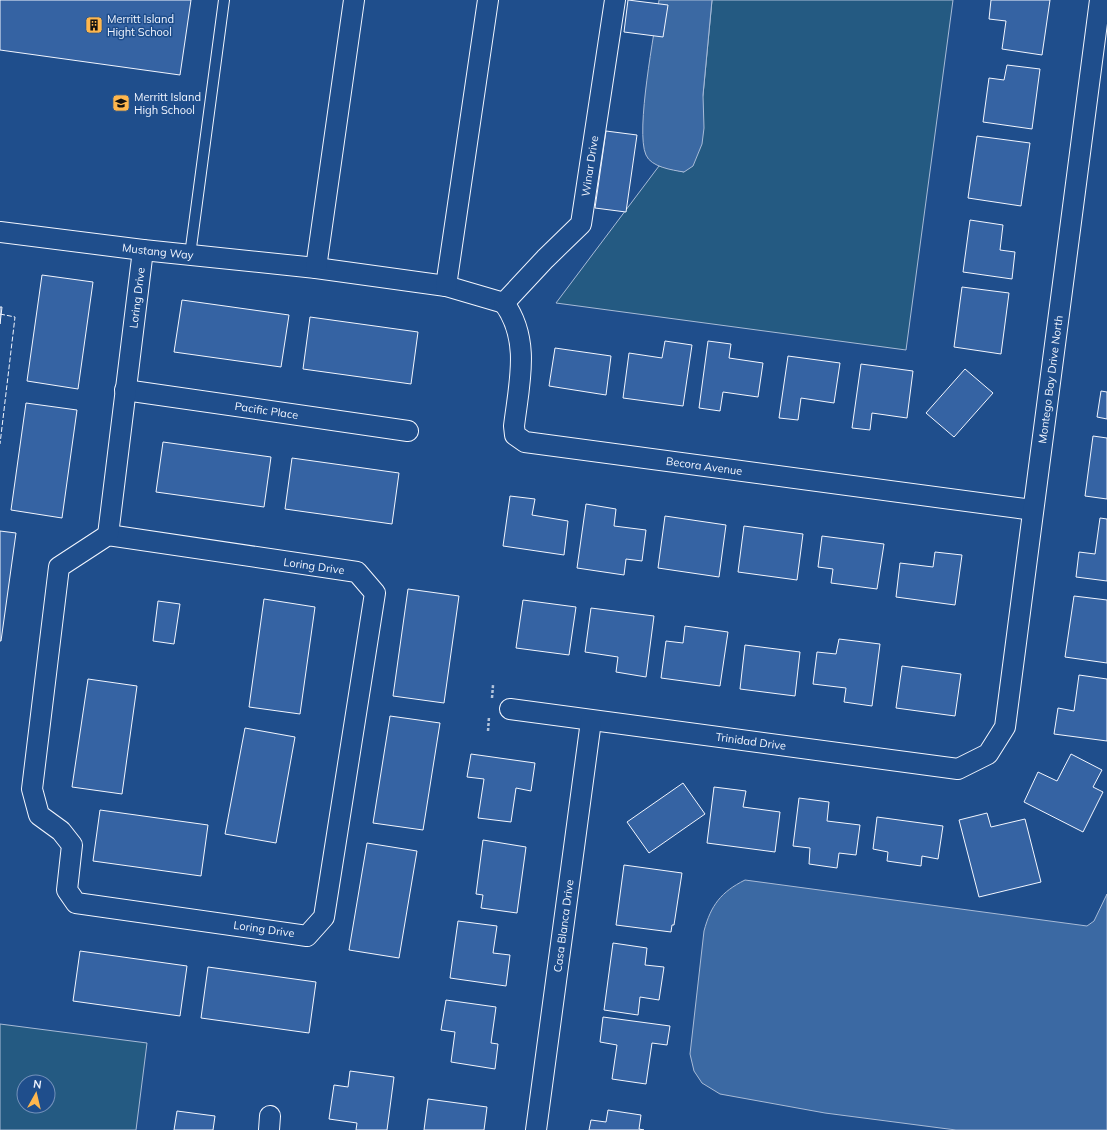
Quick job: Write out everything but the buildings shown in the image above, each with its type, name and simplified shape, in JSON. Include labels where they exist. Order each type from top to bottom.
[{"type":"street","points":[[316,268],[354,0]]},
{"type":"street","points":[[446,286],[488,0]]},
{"type":"street","name":"Winar Drive","points":[[504,303],[545,259],[581,224],[615,0]]},
{"type":"street","name":"Montego Bay Drive North","points":[[988,754],[1005,727],[1032,510],[1100,0]]},
{"type":"street","name":"Mustang Way","points":[[0,232],[143,250],[316,268],[446,286],[504,303]]},
{"type":"street","name":"Loring Drive","points":[[108,535],[143,250]]},
{"type":"street","name":"Becora Avenue","points":[[504,303],[514,315],[521,345],[521,365],[514,426],[515,435],[525,442],[1032,510]]},
{"type":"street","name":"Pacific Place","points":[[125,390],[408,431]]},
{"type":"street","name":"Loring Drive","points":[[108,535],[357,572],[375,594],[324,917],[308,936],[76,902],[67,890],[72,845],[61,831],[39,815],[32,789],[59,566],[108,535]]},
{"type":"street","name":"Trinidad Drive","points":[[510,709],[958,769],[988,754]]},
{"type":"street","name":"Casa Blanca Drive","points":[[536,1130],[591,721]]},
{"type":"lane","points":[[190,255],[224,0]]},
{"type":"shaded area","points":[[659,0],[712,0],[703,95],[704,128],[702,144],[693,166],[684,172],[662,167],[652,162],[646,155],[643,143],[644,104]]},
{"type":"shaded area","points":[[712,0],[953,0],[906,350],[556,303],[659,166],[684,172],[703,95]]},
{"type":"shaded area","points":[[745,880],[1087,926],[1094,921],[1107,894],[1107,1130],[956,1130],[825,1113],[720,1094],[702,1083],[694,1071],[690,1054],[704,931],[710,914],[718,900],[729,889]]},
{"type":"shaded area","points":[[0,1024],[147,1043],[136,1130],[0,1130]]},
{"type":"fence","points":[[0,314],[15,317],[0,444]]},
{"type":"place","name":"Merritt Island Hight School","points":[[94,25]]},
{"type":"place","name":"Merritt Island High School","points":[[121,103]]}]
